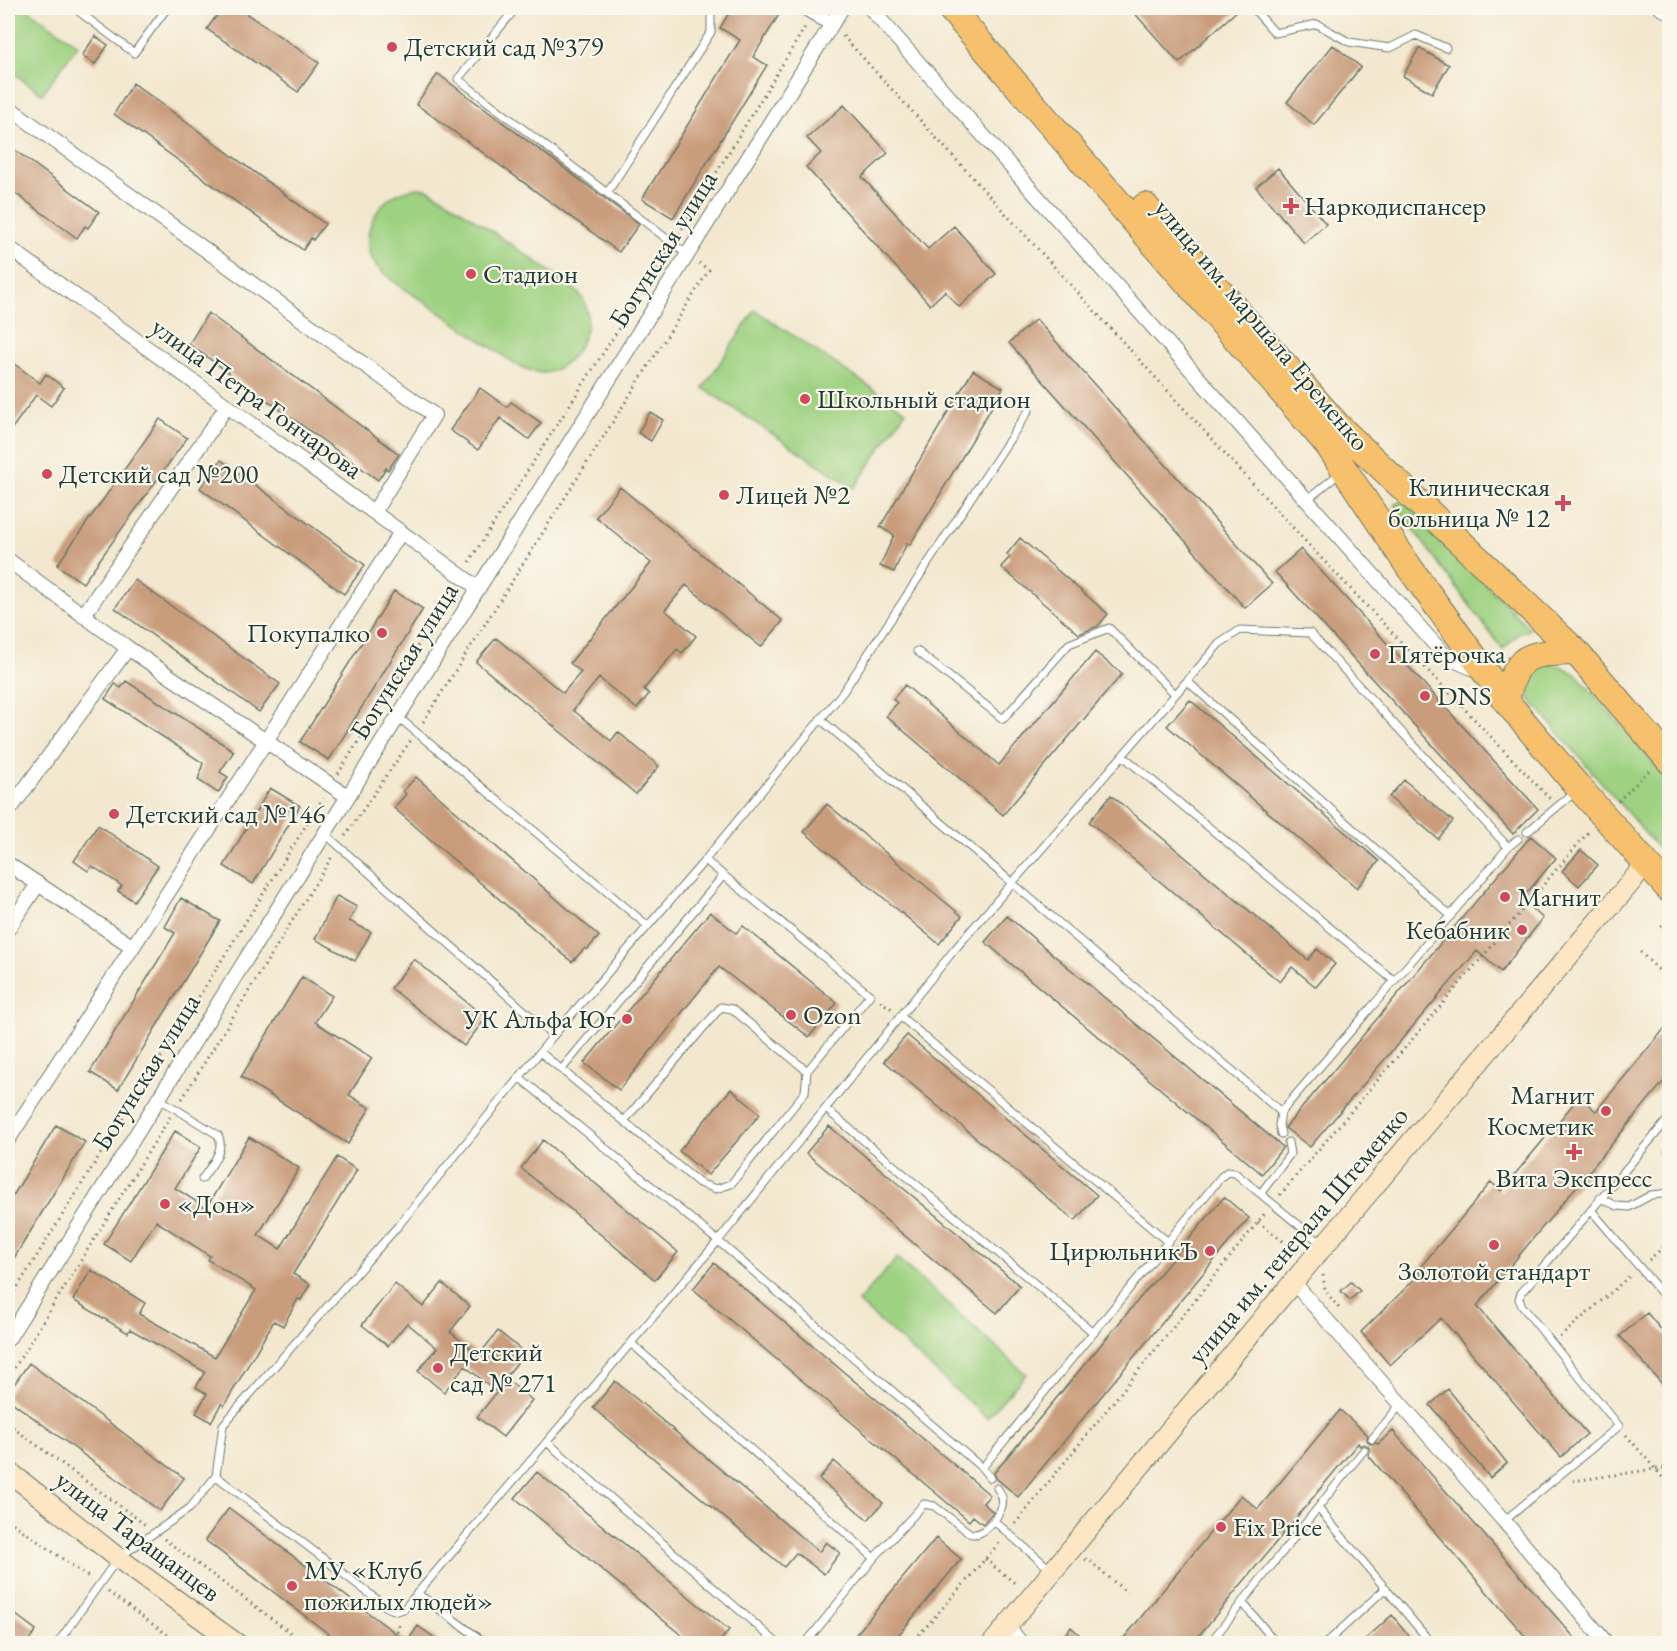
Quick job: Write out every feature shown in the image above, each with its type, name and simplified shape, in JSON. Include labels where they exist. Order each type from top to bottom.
[{"type":"highway","name":"улица им. маршала Еременко","points":[[950,8],[1328,445],[1409,567],[1506,700],[1579,788],[1670,890]]},
{"type":"highway","name":"улица им. маршала Еременко","points":[[971,8],[1338,426],[1576,652],[1667,758]]},
{"type":"highway","points":[[1506,700],[1511,677],[1522,661],[1540,653],[1576,652]]},
{"type":"street","points":[[805,8],[832,24]]},
{"type":"street","name":"Богунская улица","points":[[8,1337],[842,8]]},
{"type":"street","points":[[870,8],[1446,657],[1487,675]]},
{"type":"street","points":[[1661,8],[1670,12]]},
{"type":"street","points":[[8,107],[434,415],[374,513]]},
{"type":"street","name":"улица Петра Гончарова","points":[[8,247],[478,588]]},
{"type":"street","points":[[83,615],[227,406]]},
{"type":"street","points":[[8,1140],[401,532]]},
{"type":"street","points":[[8,560],[128,648],[347,796]]},
{"type":"street","points":[[8,812],[128,648]]},
{"type":"street","name":"улица им. генерала Штеменко","points":[[992,1644],[1647,863]]},
{"type":"street","points":[[8,864],[133,947]]},
{"type":"street","points":[[8,929],[38,884]]},
{"type":"street","points":[[1294,1283],[1402,1403],[1607,1644]]},
{"type":"street","name":"улица Таращанцев","points":[[8,1471],[118,1558],[237,1644]]},
{"type":"street","points":[[1007,1626],[1022,1644]]},
{"type":"lane","points":[[74,8],[134,53],[167,8]]},
{"type":"lane","points":[[516,8],[458,79],[688,255]]},
{"type":"lane","points":[[607,193],[711,32],[711,8]]},
{"type":"lane","points":[[1253,8],[1275,33],[1317,24],[1349,42],[1390,48],[1416,35],[1446,48]]},
{"type":"lane","points":[[57,1644],[118,1558],[190,1508],[216,1476],[223,1425],[398,1226],[553,1036],[705,860],[843,692],[1029,410]]},
{"type":"lane","points":[[1307,500],[1344,469]]},
{"type":"lane","points":[[917,651],[1003,719],[1069,644],[1109,628],[1175,694]]},
{"type":"lane","points":[[216,1476],[388,1608],[397,1611],[404,1609],[632,1344],[900,1016],[1012,883],[1219,644],[1240,630],[1310,633],[1508,847]]},
{"type":"lane","points":[[1187,681],[1451,916]]},
{"type":"lane","points":[[398,717],[648,926]]},
{"type":"lane","points":[[820,719],[1281,1112]]},
{"type":"lane","points":[[1123,756],[1393,980]]},
{"type":"lane","points":[[1527,832],[1579,788]]},
{"type":"lane","points":[[324,833],[553,1036]]},
{"type":"lane","points":[[1281,1134],[1281,1112],[1508,847],[1518,839]]},
{"type":"lane","points":[[540,1052],[699,1183],[716,1189],[731,1184],[805,1092],[807,1071],[870,995],[705,860]]},
{"type":"lane","points":[[562,1069],[723,876]]},
{"type":"lane","points":[[624,1121],[721,1007],[732,1009],[807,1071]]},
{"type":"lane","points":[[900,1016],[1168,1242]]},
{"type":"lane","points":[[519,1077],[718,1241],[982,1468],[990,1478]]},
{"type":"lane","points":[[158,1098],[218,1135],[221,1141],[219,1150],[202,1179]]},
{"type":"lane","points":[[826,1108],[1094,1333]]},
{"type":"lane","points":[[1504,1521],[1620,1426],[1521,1306],[1518,1299],[1600,1198],[1670,1117]]},
{"type":"lane","points":[[1261,1192],[1290,1154],[1288,1142]]},
{"type":"lane","points":[[982,1468],[1227,1172],[1235,1173],[1261,1192],[1324,1246]]},
{"type":"lane","points":[[1600,1198],[1617,1206],[1629,1208],[1651,1196],[1670,1193]]},
{"type":"lane","points":[[1591,1210],[1670,1303]]},
{"type":"lane","points":[[632,1344],[874,1558]]},
{"type":"lane","points":[[1372,1439],[1402,1403]]},
{"type":"lane","points":[[547,1442],[778,1644]]},
{"type":"lane","points":[[1209,1644],[1364,1450]]},
{"type":"lane","points":[[805,1644],[874,1558],[924,1504],[934,1506],[970,1534],[977,1534],[994,1521],[1002,1507],[1001,1494],[997,1488]]},
{"type":"lane","points":[[1318,1508],[1432,1644]]},
{"type":"lane","points":[[994,1521],[1053,1572]]},
{"type":"lane","points":[[1325,1644],[1386,1588]]},
{"type":"lane","points":[[417,1593],[487,1644]]},
{"type":"lane","points":[[1242,1602],[1276,1644]]},
{"type":"path","points":[[686,223],[808,22]]},
{"type":"path","points":[[832,24],[1307,543],[1557,807]]},
{"type":"path","points":[[8,1302],[478,546],[673,244]]},
{"type":"path","points":[[8,1378],[339,846],[417,732],[709,270]]},
{"type":"path","points":[[911,1644],[1008,1533],[1273,1203],[1604,815],[1667,758]]},
{"type":"path","points":[[1661,926],[1670,916]]},
{"type":"path","points":[[1640,952],[1670,981]]},
{"type":"path","points":[[870,995],[900,1016]]},
{"type":"path","points":[[1553,1343],[1593,1309]]},
{"type":"path","points":[[8,1424],[306,1644]]},
{"type":"path","points":[[1620,1426],[1670,1486]]},
{"type":"path","points":[[1547,1484],[1655,1469],[1670,1469]]},
{"type":"path","points":[[8,1520],[180,1644]]},
{"type":"path","points":[[985,1559],[1032,1597]]},
{"type":"path","points":[[1080,1561],[1086,1559],[1090,1561],[1127,1593]]},
{"type":"path","points":[[394,1644],[404,1609]]},
{"type":"green space","points":[[8,8],[26,8],[78,45],[42,94],[8,69]]},
{"type":"green space","name":"Стадион","points":[[417,188],[427,189],[445,199],[567,283],[580,295],[585,304],[587,325],[579,347],[564,364],[544,373],[533,372],[517,365],[396,283],[377,267],[370,256],[368,245],[368,233],[374,217],[382,205],[392,197],[403,191]]},
{"type":"green space","name":"Школьный стадион","points":[[755,310],[906,411],[854,488],[703,388]]},
{"type":"green space","points":[[1403,500],[1530,629],[1517,635],[1503,650],[1395,505]]},
{"type":"green space","points":[[1547,663],[1563,667],[1577,675],[1669,781],[1669,861],[1526,695],[1532,676]]},
{"type":"green space","points":[[1669,1137],[1669,1162],[1658,1152]]},
{"type":"green space","points":[[897,1258],[1026,1374],[987,1418],[858,1302]]},
{"type":"building","points":[[222,8],[238,8],[319,63],[298,92],[207,29]]},
{"type":"building","points":[[732,8],[783,8],[753,57],[767,65],[673,218],[642,199],[740,40],[720,28]]},
{"type":"building","points":[[1130,8],[1240,8],[1179,63]]},
{"type":"building","points":[[95,36],[108,45],[95,64],[82,56]]},
{"type":"building","points":[[1333,45],[1361,67],[1314,125],[1287,102]]},
{"type":"building","points":[[1419,48],[1449,65],[1432,93],[1403,76]]},
{"type":"building","points":[[438,74],[639,224],[619,252],[416,104]]},
{"type":"building","points":[[133,83],[325,224],[313,240],[311,238],[303,250],[114,114]]},
{"type":"building","points":[[844,105],[888,153],[862,177],[928,249],[954,226],[996,274],[959,307],[945,291],[930,305],[806,167],[821,153],[807,138]]},
{"type":"building","points":[[8,145],[99,212],[88,228],[85,226],[77,238],[8,188]]},
{"type":"building","name":"Наркодиспансер","points":[[1278,168],[1326,224],[1304,243],[1256,187]]},
{"type":"building","points":[[208,313],[399,454],[388,470],[386,468],[378,480],[189,344]]},
{"type":"building","points":[[1036,319],[1272,584],[1245,608],[1009,343]]},
{"type":"building","points":[[13,363],[40,383],[46,374],[64,388],[51,406],[36,395],[8,434],[8,371]]},
{"type":"building","points":[[973,370],[1003,388],[910,545],[907,543],[894,572],[880,566],[894,535],[880,527]]},
{"type":"building","points":[[480,388],[507,407],[511,402],[541,423],[529,439],[500,418],[478,450],[450,430]]},
{"type":"building","points":[[650,412],[663,420],[651,441],[638,433]]},
{"type":"building","points":[[160,419],[187,438],[83,583],[57,565]]},
{"type":"building","points":[[221,460],[365,565],[344,594],[200,488]]},
{"type":"building","name":"Лицей №2","points":[[620,487],[783,621],[761,647],[686,585],[665,610],[696,636],[682,653],[677,649],[644,689],[649,694],[637,709],[599,678],[573,710],[611,741],[618,732],[659,766],[636,794],[476,662],[496,638],[563,693],[581,672],[570,663],[651,563],[596,517]]},
{"type":"building","points":[[1020,538],[1108,614],[1098,626],[1079,634],[1001,567],[1010,557],[1007,554]]},
{"type":"building","points":[[1301,549],[1538,809],[1513,834],[1275,572]]},
{"type":"building","points":[[135,580],[280,684],[259,712],[115,608]]},
{"type":"building","points":[[394,591],[423,609],[329,760],[300,742]]},
{"type":"building","points":[[1095,652],[1122,674],[1003,815],[886,716],[897,703],[893,699],[905,685],[999,765]]},
{"type":"building","points":[[126,681],[234,751],[220,772],[228,777],[218,793],[198,780],[203,763],[105,699],[115,684],[121,688]]},
{"type":"building","points":[[1190,700],[1379,861],[1357,888],[1167,726]]},
{"type":"building","points":[[416,777],[599,936],[587,950],[585,948],[572,962],[394,808],[406,794],[403,791]]},
{"type":"building","points":[[1404,780],[1453,821],[1438,839],[1389,797]]},
{"type":"building","points":[[270,788],[300,806],[253,884],[224,866]]},
{"type":"building","points":[[1111,795],[1308,960],[1317,949],[1335,964],[1316,987],[1292,967],[1280,982],[1089,822]]},
{"type":"building","points":[[827,804],[962,916],[939,944],[804,832]]},
{"type":"building","points":[[98,825],[158,866],[134,901],[118,891],[122,886],[92,866],[88,871],[74,861]]},
{"type":"building","points":[[1531,836],[1556,858],[1521,900],[1543,918],[1501,972],[1477,951],[1310,1147],[1285,1128]]},
{"type":"building","points":[[1581,850],[1598,865],[1579,886],[1562,871]]},
{"type":"building","points":[[337,896],[357,907],[349,921],[371,932],[355,961],[315,939]]},
{"type":"building","points":[[181,898],[220,921],[118,1090],[90,1072],[175,933],[165,927]]},
{"type":"building","points":[[710,912],[736,933],[743,926],[837,1003],[809,1037],[719,967],[619,1090],[584,1063]]},
{"type":"building","points":[[1007,916],[1283,1147],[1262,1174],[985,942]]},
{"type":"building","points":[[414,959],[486,1018],[464,1046],[391,988]]},
{"type":"building","points":[[302,977],[332,996],[315,1022],[372,1058],[349,1095],[370,1108],[348,1144],[241,1077]]},
{"type":"building","points":[[1670,1022],[1670,1074],[1477,1306],[1587,1434],[1561,1457],[1441,1318],[1390,1365],[1361,1332],[1421,1273],[1418,1270],[1491,1182],[1501,1191],[1579,1097],[1596,1111]]},
{"type":"building","points":[[907,1035],[1097,1195],[1075,1221],[884,1061]]},
{"type":"building","points":[[731,1089],[760,1114],[708,1175],[679,1151]]},
{"type":"building","points":[[56,1125],[85,1142],[8,1268],[8,1204]]},
{"type":"building","points":[[829,1126],[1020,1286],[997,1313],[806,1153]]},
{"type":"building","points":[[175,1131],[201,1147],[175,1188],[206,1208],[249,1137],[299,1168],[258,1235],[280,1249],[337,1157],[357,1170],[293,1274],[310,1284],[301,1300],[298,1299],[283,1326],[274,1321],[224,1406],[221,1404],[211,1422],[196,1413],[207,1394],[196,1387],[205,1372],[130,1329],[128,1333],[73,1300],[91,1270],[145,1303],[139,1314],[215,1357],[256,1290],[208,1260],[210,1256],[156,1221],[131,1261],[104,1244]]},
{"type":"building","points":[[543,1140],[678,1252],[655,1280],[521,1168]]},
{"type":"building","points":[[1224,1197],[1249,1218],[1018,1497],[996,1478],[994,1473]]},
{"type":"building","points":[[714,1263],[990,1495],[983,1503],[993,1512],[983,1524],[973,1516],[969,1521],[693,1289]]},
{"type":"building","points":[[1351,1282],[1360,1291],[1350,1300],[1341,1291]]},
{"type":"building","points":[[442,1283],[470,1306],[450,1332],[479,1355],[498,1331],[525,1353],[505,1378],[532,1400],[503,1437],[477,1417],[497,1392],[465,1366],[444,1392],[418,1371],[437,1348],[407,1323],[388,1346],[362,1325],[395,1284],[423,1307]]},
{"type":"building","points":[[1647,1313],[1670,1340],[1670,1393],[1620,1336]]},
{"type":"building","points":[[29,1363],[184,1478],[160,1511],[8,1399],[8,1393]]},
{"type":"building","points":[[615,1381],[819,1552],[826,1542],[840,1553],[824,1574],[796,1553],[784,1567],[593,1408]]},
{"type":"building","points":[[1448,1389],[1507,1463],[1490,1478],[1430,1405]]},
{"type":"building","points":[[1340,1410],[1368,1435],[1367,1440],[1370,1444],[1378,1444],[1393,1431],[1580,1644],[1532,1644],[1368,1455],[1370,1450],[1368,1446],[1364,1444],[1360,1446],[1358,1443],[1192,1644],[1119,1644],[1241,1495],[1258,1509]]},
{"type":"building","points":[[834,1461],[883,1503],[868,1520],[819,1479]]},
{"type":"building","points":[[537,1472],[729,1630],[718,1644],[692,1644],[515,1498]]},
{"type":"building","points":[[229,1508],[407,1642],[418,1626],[443,1644],[342,1644],[205,1540]]},
{"type":"building","points":[[936,1538],[961,1559],[891,1644],[848,1644]]},
{"type":"building","points":[[8,1609],[36,1630],[26,1644],[8,1644]]},
{"type":"building","points":[[1392,1615],[1416,1644],[1360,1644]]},
{"type":"building","points":[[1071,1627],[1090,1644],[1057,1644]]},
{"type":"place","name":"Детский сад №379","points":[[392,47]]},
{"type":"place","name":"Наркодиспансер","points":[[1291,206]]},
{"type":"place","name":"Стадион","points":[[471,274]]},
{"type":"place","name":"Школьный стадион","points":[[805,399]]},
{"type":"place","name":"Детский сад №200","points":[[47,474]]},
{"type":"place","name":"Лицей №2","points":[[724,495]]},
{"type":"place","name":"Клиническая больница № 12","points":[[1563,503]]},
{"type":"place","name":"Покупалко","points":[[382,633]]},
{"type":"place","name":"Пятёрочка","points":[[1375,654]]},
{"type":"place","name":"DNS","points":[[1425,696]]},
{"type":"place","name":"Детский сад №146","points":[[114,814]]},
{"type":"place","name":"Магнит","points":[[1505,897]]},
{"type":"place","name":"Кебабник","points":[[1522,930]]},
{"type":"place","name":"Ozon","points":[[791,1015]]},
{"type":"place","name":"УК Альфа Юг","points":[[627,1019]]},
{"type":"place","name":"Магнит Косметик","points":[[1606,1111]]},
{"type":"place","name":"Вита Экспресс","points":[[1574,1152]]},
{"type":"place","name":"«Дон»","points":[[165,1204]]},
{"type":"place","name":"Золотой стандарт","points":[[1494,1245]]},
{"type":"place","name":"ЦирюльникЪ","points":[[1210,1251]]},
{"type":"place","name":"Детский сад № 271","points":[[438,1368]]},
{"type":"place","name":"Fix Price","points":[[1221,1527]]},
{"type":"place","name":"МУ «Клуб пожилых людей»","points":[[292,1586]]}]
